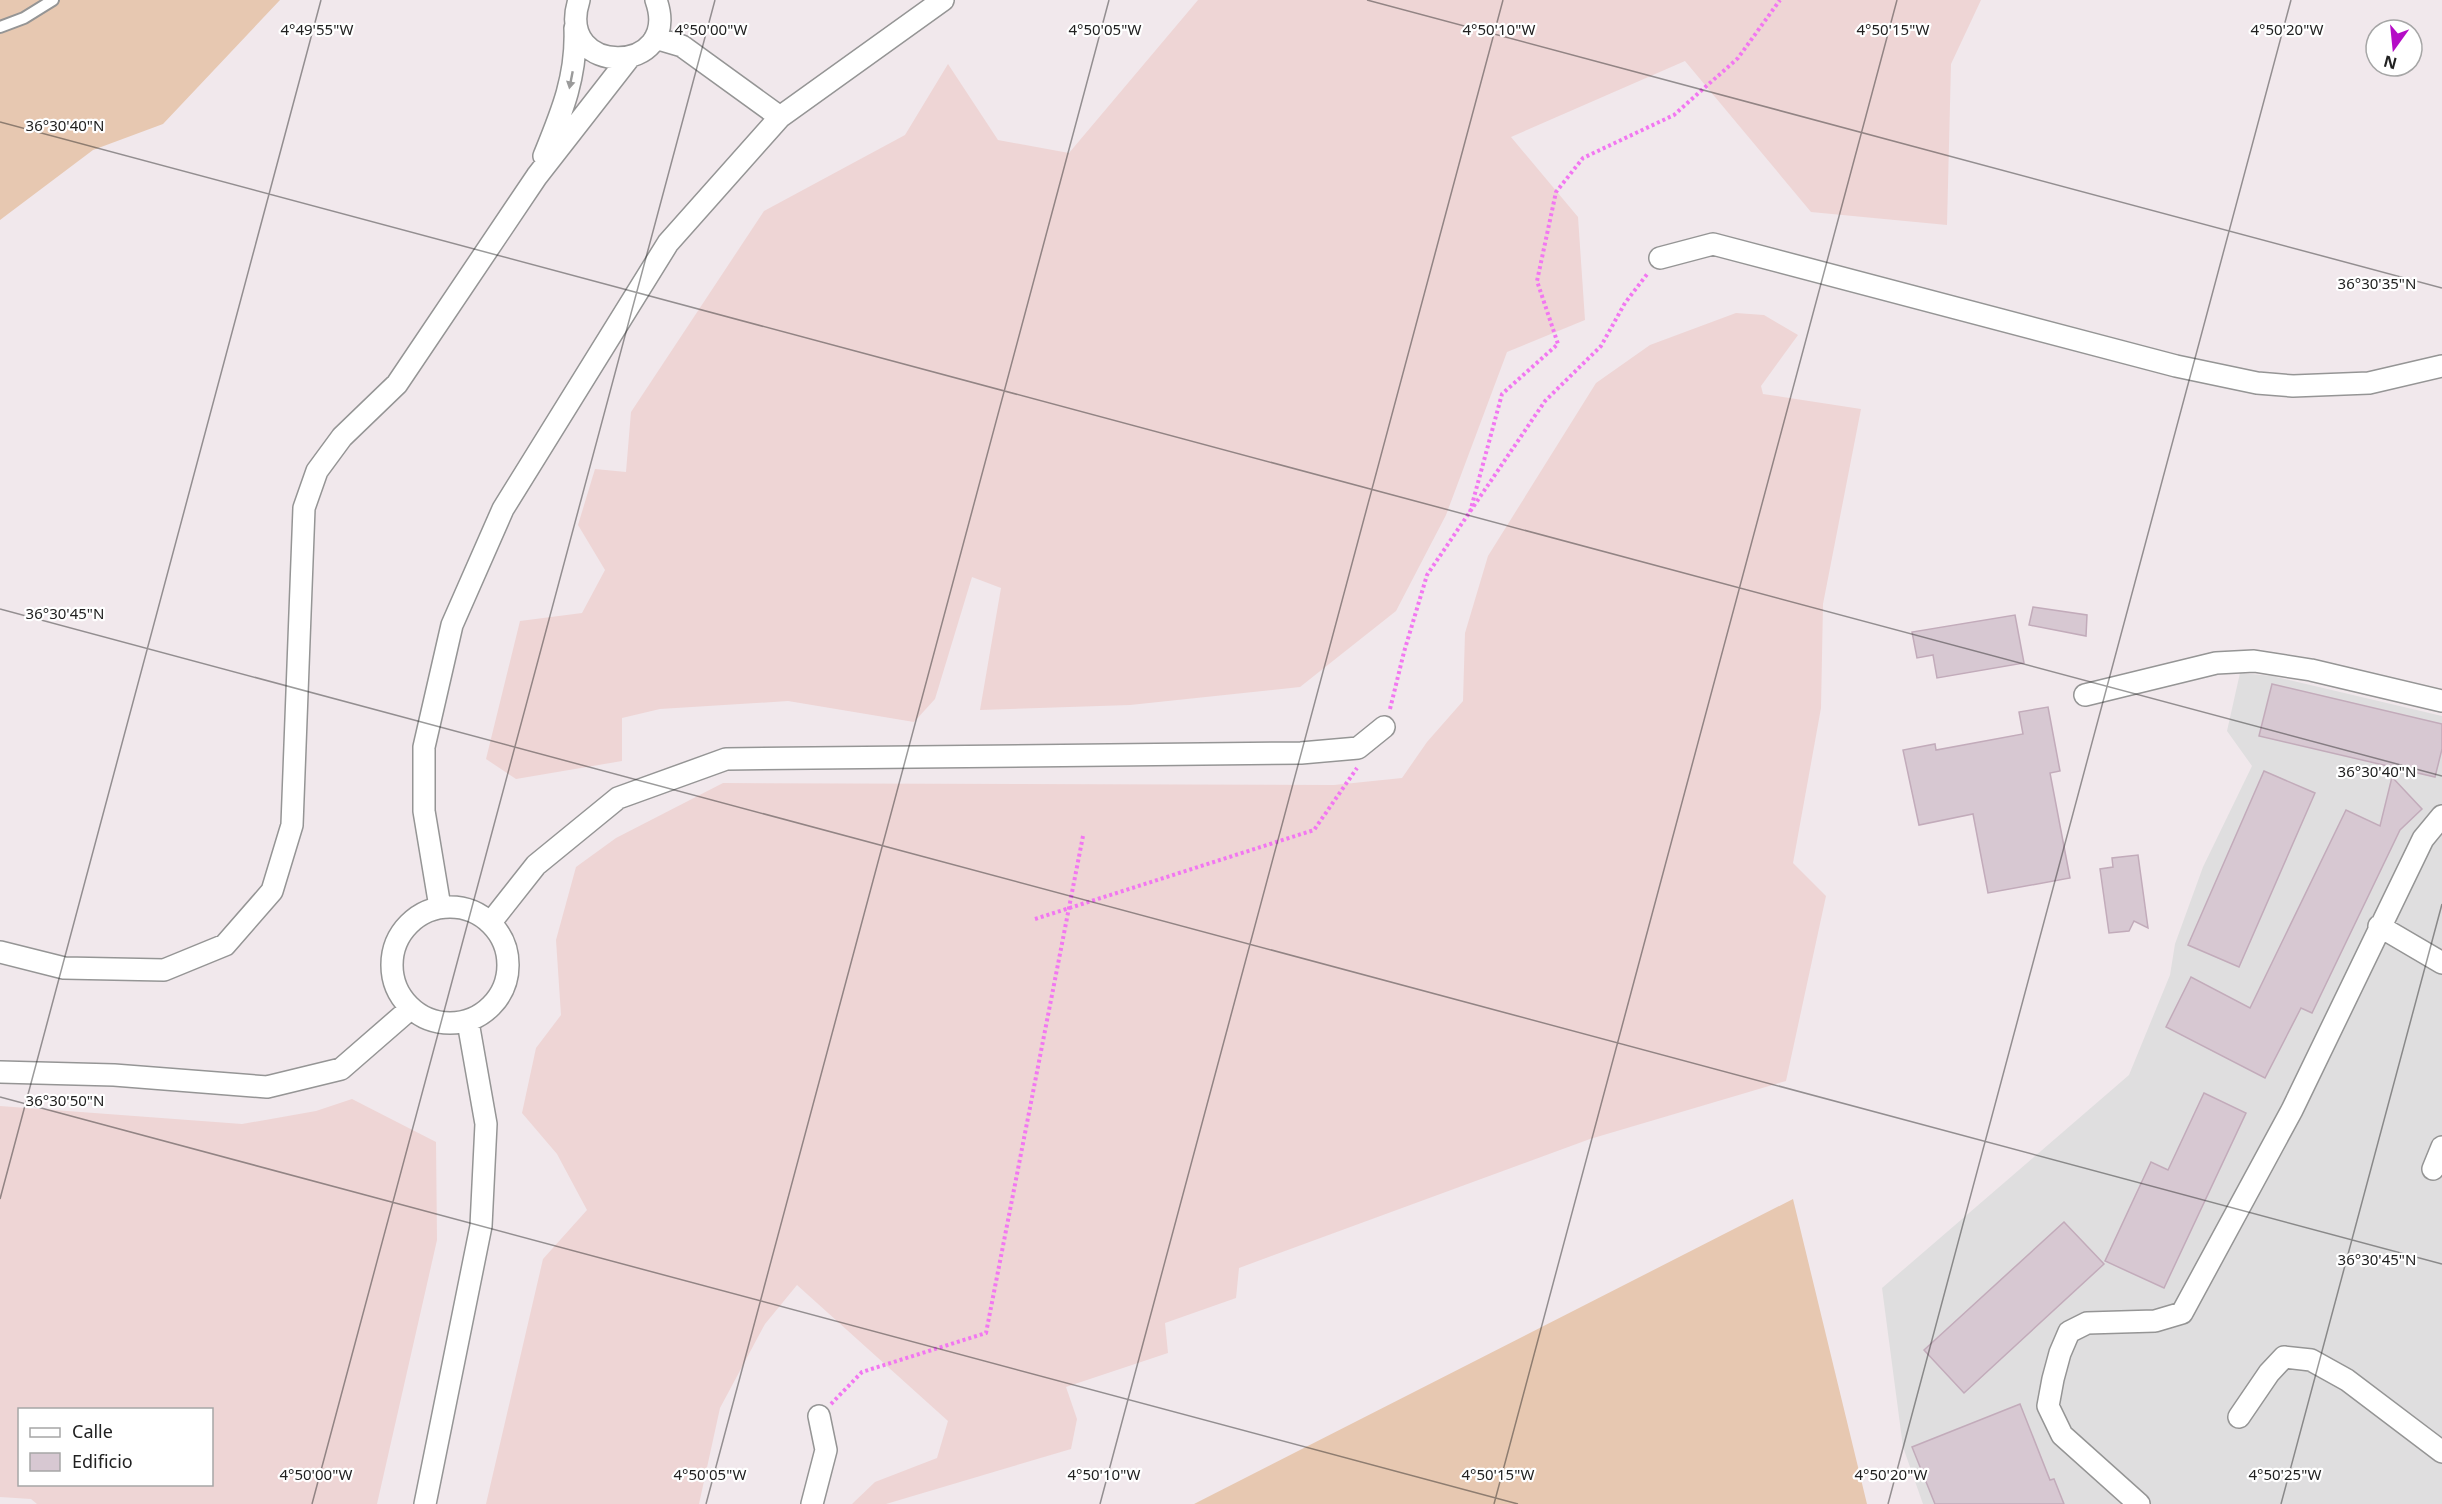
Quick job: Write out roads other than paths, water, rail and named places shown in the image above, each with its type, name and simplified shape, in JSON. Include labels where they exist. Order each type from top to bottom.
[{"type":"street","points":[[537,176],[568,96],[576,54],[575,22],[579,0]]},
{"type":"street","points":[[575,22],[578,34],[594,52],[617,60],[629,58],[648,47],[655,38],[659,28],[660,11],[656,0]]},
{"type":"street","points":[[440,907],[424,811],[424,747],[452,625],[503,509],[668,243],[780,117],[944,0]]},
{"type":"street","points":[[655,38],[682,46],[780,117]]},
{"type":"street","points":[[0,952],[64,968],[164,970],[225,945],[272,891],[292,825],[304,508],[317,471],[342,437],[397,384],[537,176],[629,58]]},
{"type":"street","points":[[1660,258],[1713,244],[2176,366],[2257,383],[2293,386],[2369,383],[2442,366]]},
{"type":"street","points":[[2085,695],[2216,663],[2254,661],[2311,670],[2442,701]]},
{"type":"street","points":[[491,922],[536,865],[618,798],[726,759],[1301,753],[1358,748],[1384,727]]},
{"type":"street","points":[[2139,1504],[2062,1435],[2048,1406],[2060,1353],[2069,1332],[2086,1323],[2155,1321],[2182,1313],[2292,1110],[2423,839],[2442,816]]},
{"type":"street","points":[[440,907],[465,908],[491,922],[502,936],[509,960],[508,981],[493,1007],[468,1022],[435,1022],[410,1009],[399,995],[392,975],[393,950],[404,928],[420,915],[440,907]]},
{"type":"street","points":[[2379,926],[2442,963]]},
{"type":"street","points":[[0,1072],[114,1076],[267,1087],[341,1069],[410,1009]]},
{"type":"street","points":[[425,1504],[481,1226],[486,1124],[468,1022]]},
{"type":"street","points":[[2433,1169],[2442,1147]]},
{"type":"street","points":[[2239,1417],[2269,1372],[2284,1357],[2311,1360],[2347,1380],[2442,1452]]},
{"type":"street","points":[[812,1504],[826,1450],[819,1416]]},
{"type":"lane","points":[[0,27],[24,18],[53,0]]}]
